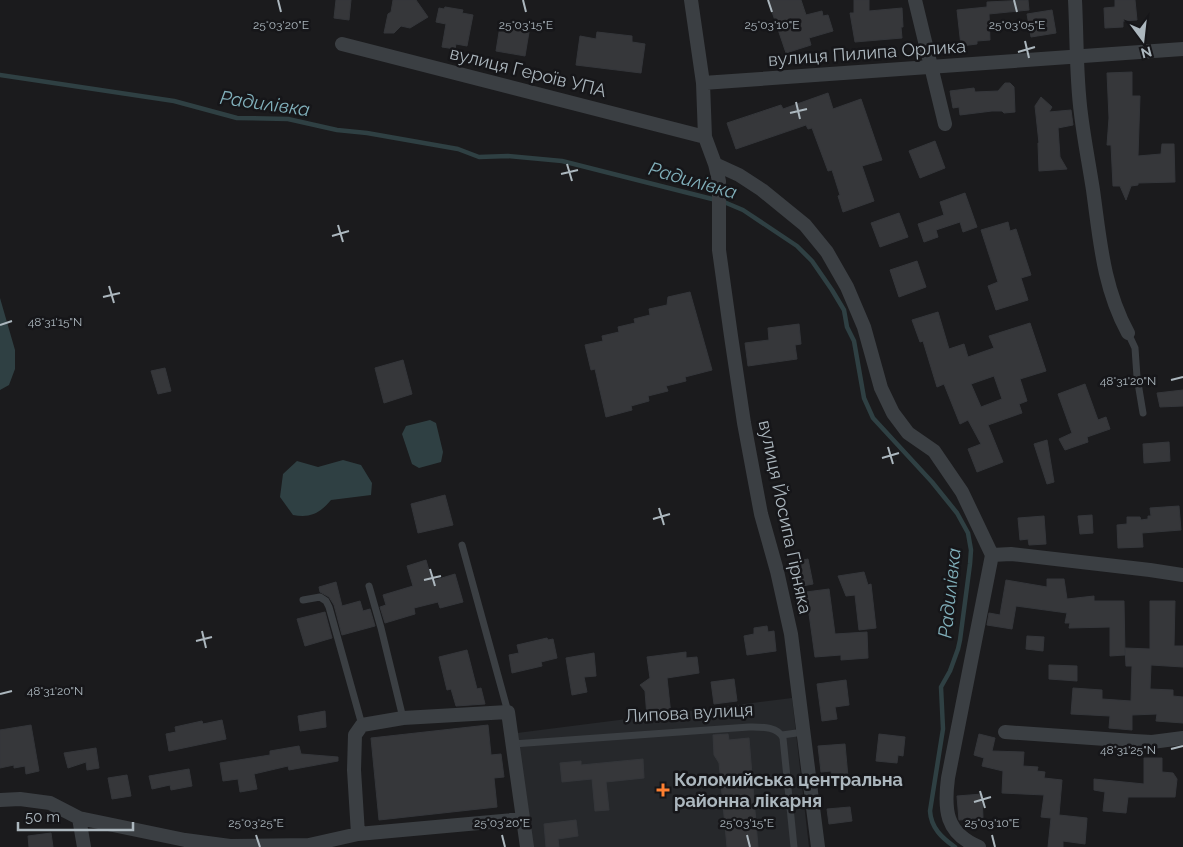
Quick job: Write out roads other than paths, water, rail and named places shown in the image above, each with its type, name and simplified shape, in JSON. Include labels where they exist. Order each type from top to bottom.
[{"type":"street","name":"вулиця Йосипа Гірняка","points":[[691,0],[703,83],[705,137],[720,181],[719,250],[744,423],[761,514],[789,621],[818,847]]},
{"type":"street","points":[[915,0],[945,124]]},
{"type":"street","points":[[1075,0],[1081,116],[1104,268],[1116,312],[1128,333]]},
{"type":"street","name":"вулиця Героїв УПА","points":[[342,44],[705,137]]},
{"type":"street","name":"вулиця Пилипа Орлика","points":[[703,83],[1183,49]]},
{"type":"street","points":[[715,164],[739,175],[762,190],[804,225],[827,252],[847,287],[864,327],[881,388],[893,413],[908,433],[934,451],[962,492],[992,555],[948,778],[946,798],[946,810],[950,824],[958,834],[979,847]]},
{"type":"street","points":[[992,555],[1011,554],[1183,575]]},
{"type":"street","points":[[358,834],[354,770],[355,735],[362,725],[402,718],[508,712],[527,847]]},
{"type":"street","points":[[1005,732],[1152,742],[1183,738]]},
{"type":"street","points":[[0,800],[20,799],[50,803],[79,818],[185,840],[230,846],[308,845],[358,834],[523,819]]},
{"type":"street","points":[[79,818],[84,847]]},
{"type":"lane","points":[[1128,333],[1135,348],[1137,377],[1143,413]]},
{"type":"lane","points":[[462,546],[508,712]]},
{"type":"lane","points":[[369,586],[402,718]]},
{"type":"lane","points":[[303,600],[320,598],[326,601],[330,607],[362,725]]},
{"type":"lane","name":"Липова вулиця","points":[[513,744],[758,727],[776,730],[782,735]]},
{"type":"lane","points":[[794,847],[782,735],[804,732]]},
{"type":"waterway","name":"Радилівка","points":[[0,75],[174,101],[237,118],[288,119],[337,130],[367,133],[458,149],[479,157],[508,156],[562,161],[724,202],[743,210],[797,246],[812,261],[844,310],[847,327],[854,341],[864,398],[873,418],[932,482],[957,513],[968,533],[971,550],[970,564],[960,640],[950,671],[941,687],[943,729],[930,811],[932,823],[938,832],[955,847]]},
{"type":"place","name":"Коломийська центральна районна лікарня","points":[[663,790]]}]
